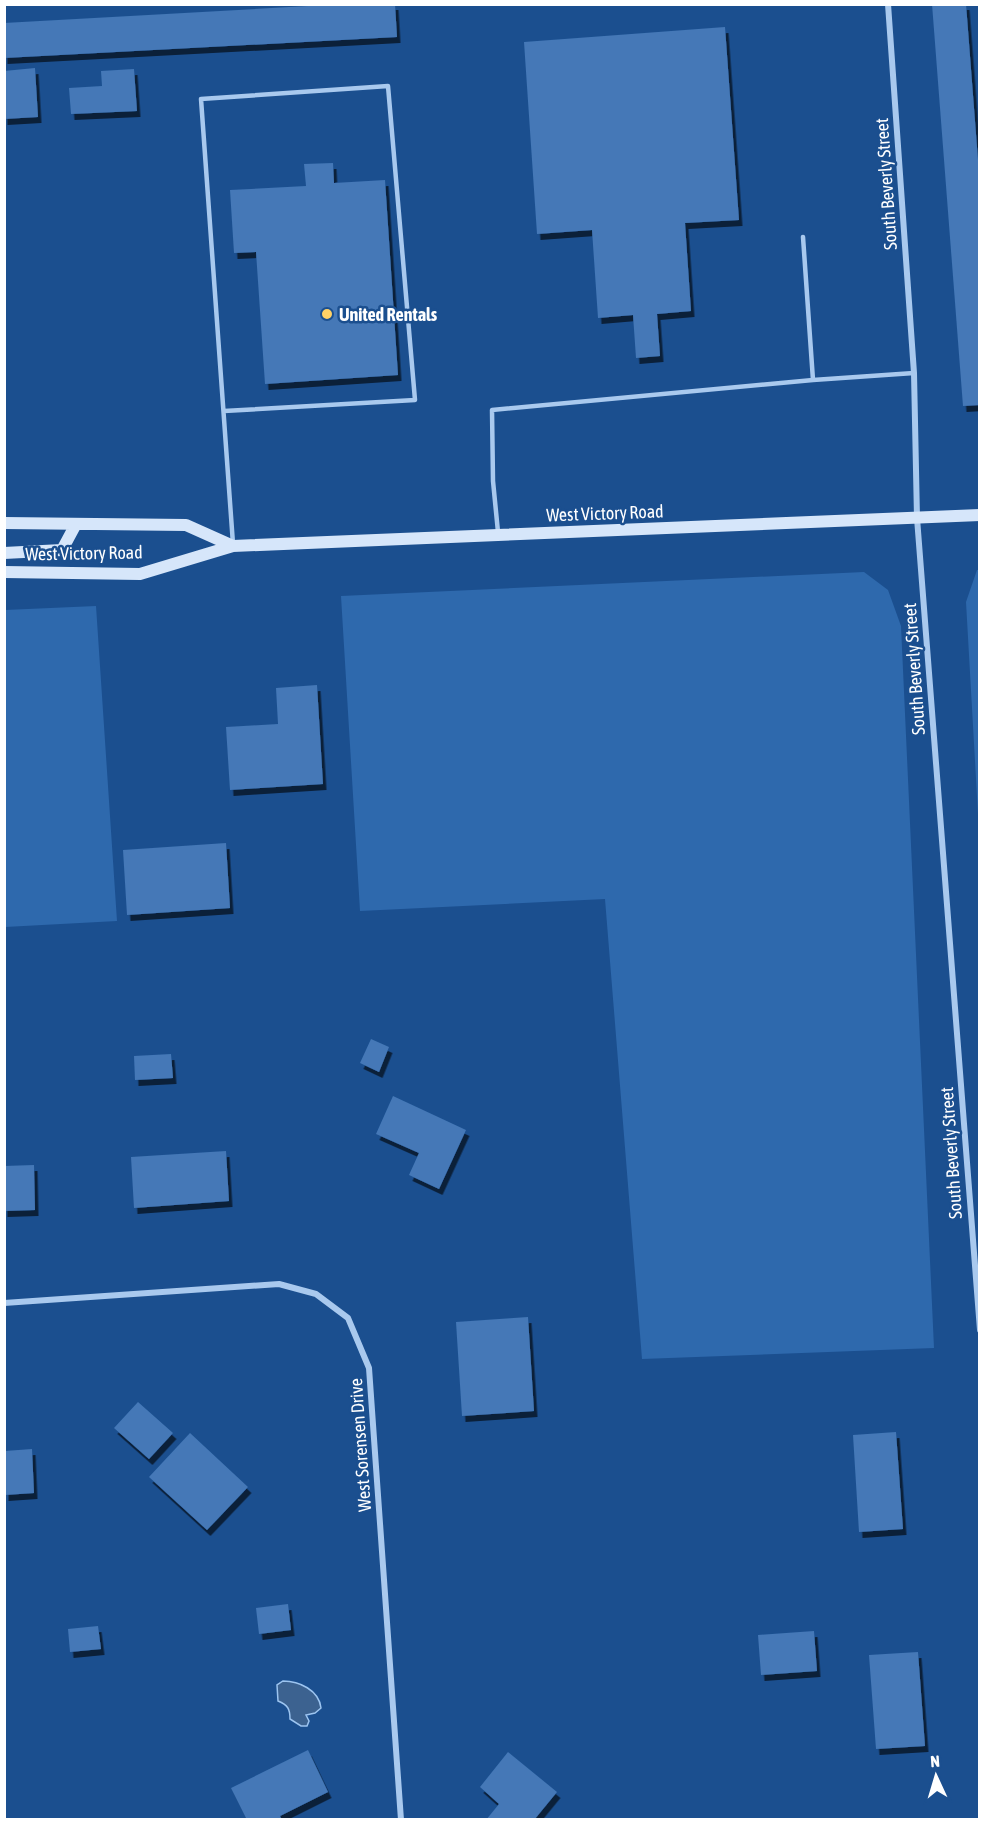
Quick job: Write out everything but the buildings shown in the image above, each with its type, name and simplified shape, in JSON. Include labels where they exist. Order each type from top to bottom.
[{"type":"main road","name":"West Victory Road","points":[[4,572],[140,574],[233,546],[980,515]]},
{"type":"main road","name":"West Victory Road","points":[[4,523],[186,525],[233,546]]},
{"type":"main road","name":"West Victory Road","points":[[4,554],[62,550],[76,524]]},
{"type":"street","name":"South Beverly Street","points":[[888,4],[914,373],[917,518],[980,1330]]},
{"type":"street","name":"West Sorensen Drive","points":[[4,1303],[279,1284],[316,1294],[348,1318],[369,1368],[401,1820]]},
{"type":"lane","points":[[224,411],[415,400],[388,86],[201,99],[233,546]]},
{"type":"lane","points":[[802,237],[813,380]]},
{"type":"lane","points":[[498,535],[493,481],[492,410],[813,380],[914,373]]},
{"type":"shaded area","points":[[977,570],[980,570],[979,832],[966,602]]},
{"type":"shaded area","points":[[864,572],[888,590],[901,626],[934,1348],[642,1359],[605,899],[360,911],[341,596]]},
{"type":"shaded area","points":[[96,606],[117,921],[5,927],[5,610]]},
{"type":"shaded area","points":[[283,1681],[302,1685],[316,1696],[321,1708],[315,1713],[306,1715],[309,1721],[307,1726],[301,1726],[290,1719],[288,1708],[278,1701],[277,1685]]},
{"type":"place","name":"United Rentals","points":[[327,314]]}]
